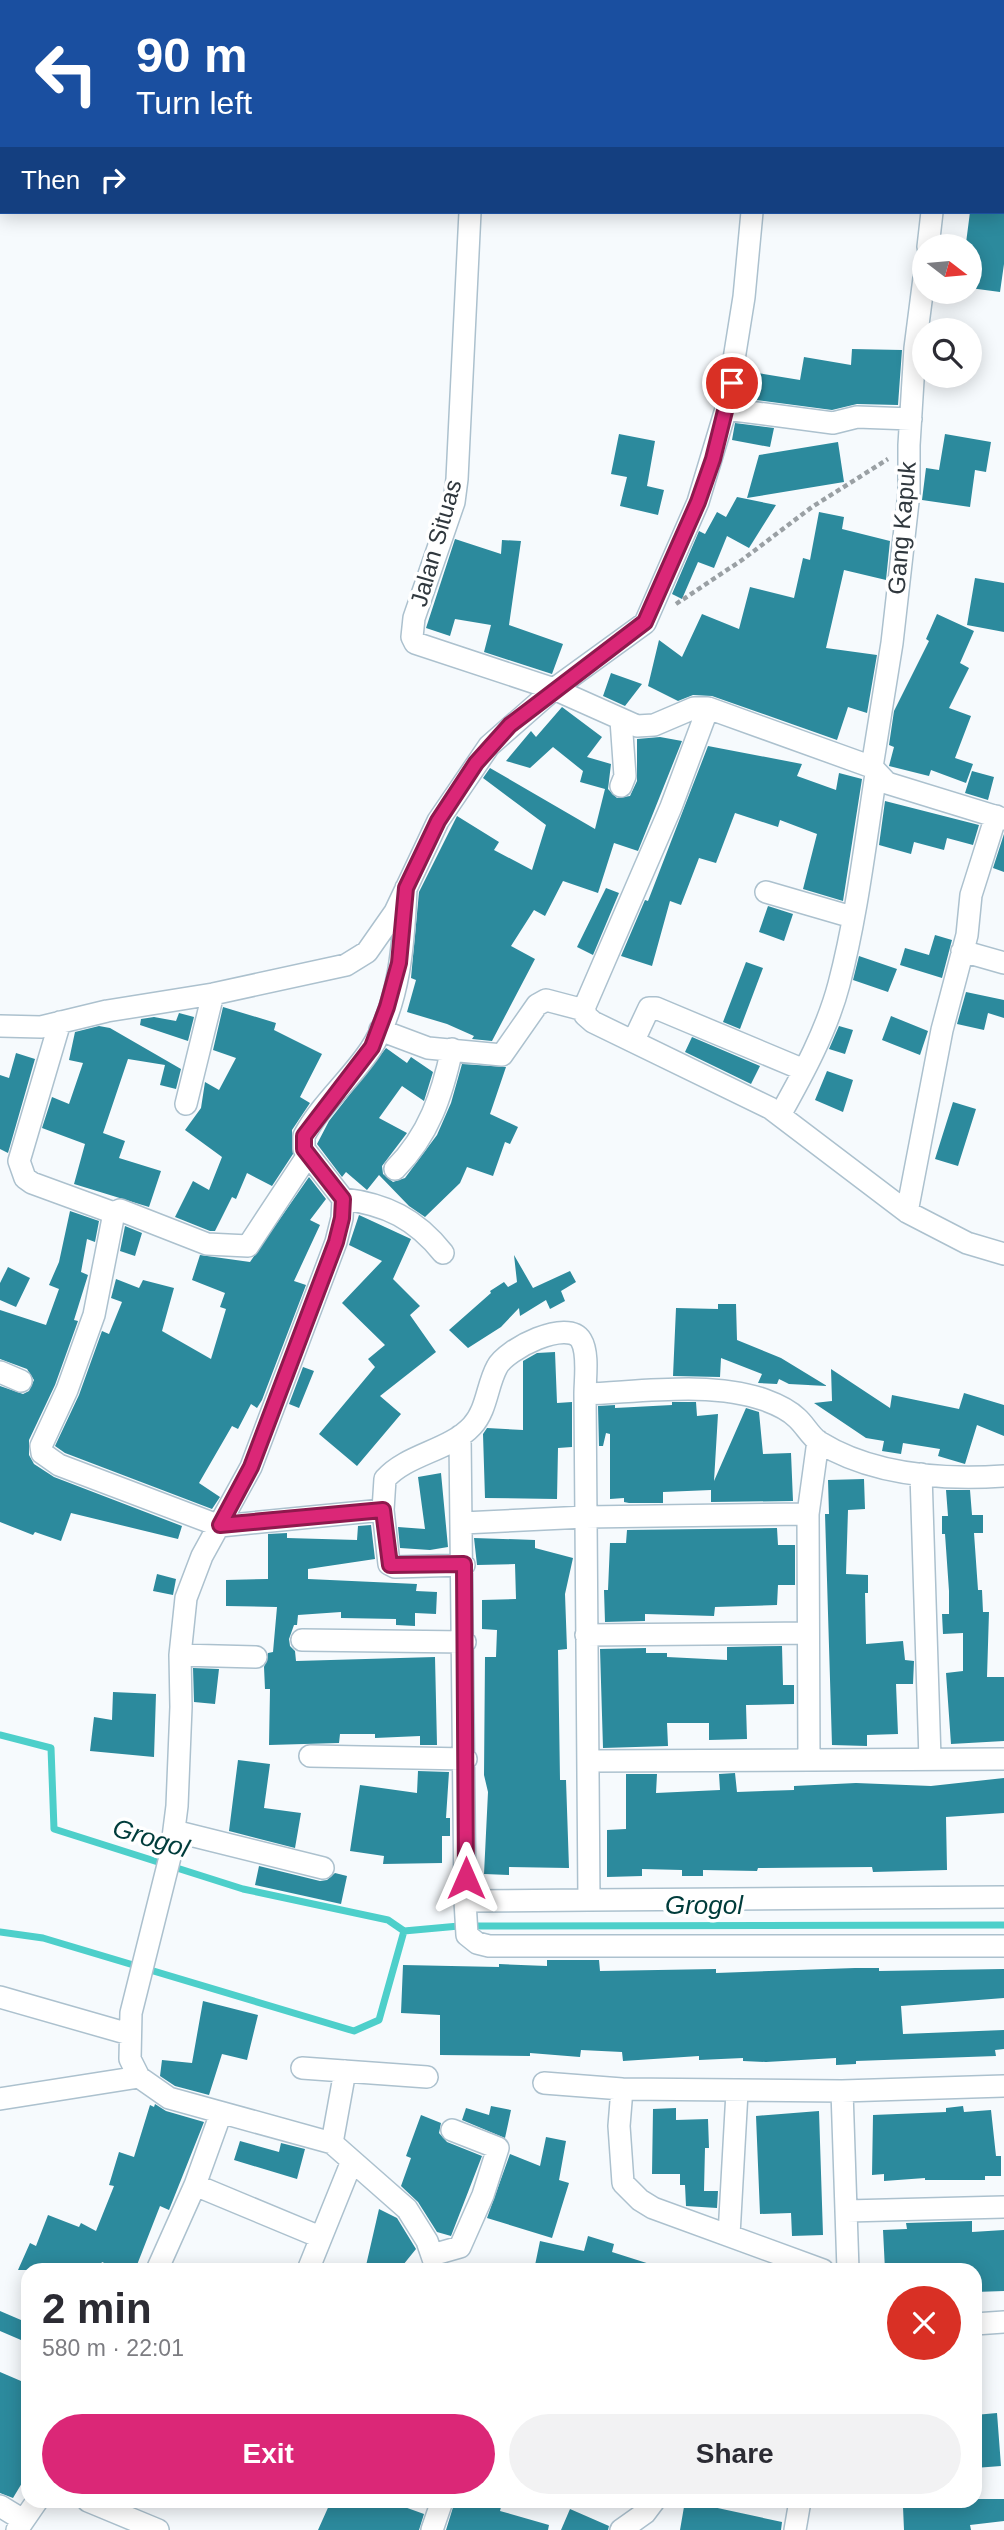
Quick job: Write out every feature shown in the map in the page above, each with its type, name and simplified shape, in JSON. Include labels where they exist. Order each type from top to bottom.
[{"type":"street","name":"Jalan Situas","points":[[470,214],[454,502],[414,618],[412,637],[422,648],[554,689]]},
{"type":"street","points":[[0,1026],[25,1028],[117,1009],[214,994],[329,970],[359,959],[381,935],[438,821],[476,763],[510,725],[645,622],[698,502],[726,409],[744,298],[752,214]]},
{"type":"street","points":[[929,234],[932,214]]},
{"type":"street","name":"Gang Kapuk","points":[[780,1115],[804,1070],[838,985],[852,917],[891,653],[909,494],[909,444],[921,304]]},
{"type":"street","points":[[726,409],[833,423],[857,417],[911,419]]},
{"type":"street","points":[[554,689],[621,720],[646,726],[694,708],[708,708],[874,770],[898,787],[1000,818],[971,895],[962,951],[939,1041],[907,1212]]},
{"type":"street","points":[[584,1010],[671,807],[708,708]]},
{"type":"street","points":[[621,720],[625,776],[621,786]]},
{"type":"street","points":[[406,888],[399,963],[380,1030],[360,1063],[307,1130],[303,1142],[308,1155],[343,1199],[336,1242],[251,1467],[191,1580],[183,1616],[180,1655],[180,1741],[171,1853],[139,1979],[129,2034],[130,2059],[139,2077],[169,2098],[332,2143],[407,2209],[438,2263]]},
{"type":"street","points":[[766,892],[852,917]]},
{"type":"street","points":[[962,951],[1004,963]]},
{"type":"street","points":[[186,1104],[214,994]]},
{"type":"street","points":[[380,1030],[420,1046],[502,1055],[537,1005],[546,1000],[584,1010],[593,1022],[744,1093],[780,1115],[907,1212],[967,1243],[1004,1254]]},
{"type":"street","points":[[634,1040],[643,1016],[649,1008],[656,1008],[804,1070]]},
{"type":"street","points":[[60,1022],[10,1158],[32,1183],[114,1213],[120,1210],[207,1244],[248,1246],[308,1155]]},
{"type":"street","points":[[395,1169],[410,1154],[433,1116],[441,1098],[452,1049]]},
{"type":"street","points":[[343,1199],[364,1202],[405,1217],[423,1230],[443,1253]]},
{"type":"street","points":[[114,1213],[94,1315],[67,1390],[44,1438],[42,1453],[59,1465],[220,1525],[383,1510]]},
{"type":"street","points":[[464,1564],[390,1565],[383,1510],[383,1485],[388,1476],[460,1436],[478,1418],[503,1357],[537,1339],[566,1333],[579,1337],[584,1349],[586,1394],[589,1900]]},
{"type":"street","points":[[0,1372],[21,1381]]},
{"type":"street","points":[[586,1394],[711,1391],[748,1395],[789,1412],[818,1441],[863,1463],[921,1474],[969,1479],[1004,1476]]},
{"type":"street","points":[[460,1436],[468,1938],[489,1946],[1004,1946]]},
{"type":"street","points":[[809,1760],[808,1514],[818,1441]]},
{"type":"street","points":[[921,1474],[930,1759]]},
{"type":"street","points":[[463,1522],[585,1517],[808,1514]]},
{"type":"street","points":[[586,1635],[807,1633]]},
{"type":"street","points":[[302,1640],[464,1642]]},
{"type":"street","points":[[180,1655],[257,1657]]},
{"type":"street","points":[[310,1756],[466,1759]]},
{"type":"street","points":[[588,1761],[1004,1759]]},
{"type":"street","points":[[174,1831],[323,1868]]},
{"type":"street","points":[[466,1901],[1004,1897]]},
{"type":"street","points":[[0,1997],[129,2034]]},
{"type":"street","points":[[302,2068],[428,2077]]},
{"type":"street","points":[[332,2143],[345,2071]]},
{"type":"street","points":[[0,2099],[139,2077]]},
{"type":"street","points":[[544,2083],[622,2089],[737,2092],[1004,2086]]},
{"type":"street","points":[[622,2089],[621,2172],[630,2192],[653,2208],[804,2263]]},
{"type":"street","points":[[842,2091],[848,2263]]},
{"type":"street","points":[[729,2235],[737,2092]]},
{"type":"street","points":[[160,2263],[195,2185],[221,2113]]},
{"type":"street","points":[[441,2263],[460,2246],[483,2194],[498,2148],[452,2130]]},
{"type":"street","points":[[310,2263],[352,2161]]},
{"type":"street","points":[[195,2185],[320,2237]]},
{"type":"street","points":[[847,2211],[1004,2207]]},
{"type":"street","points":[[982,2324],[1004,2322]]},
{"type":"street","points":[[0,2506],[20,2525],[32,2508]]},
{"type":"street","points":[[105,2508],[158,2530]]},
{"type":"street","points":[[432,2530],[440,2508]]},
{"type":"street","points":[[621,2530],[649,2508]]},
{"type":"street","points":[[795,2530],[799,2508]]},
{"type":"path","points":[[645,622],[698,591],[812,507],[861,478],[909,444]]},
{"type":"building","points":[[970,214],[1004,214],[1004,264],[1000,292],[982,290],[982,234],[967,234]]},
{"type":"building","points":[[852,349],[902,350],[898,405],[857,404],[832,410],[741,398],[745,371],[800,380],[804,357],[851,365]]},
{"type":"building","points":[[735,423],[774,428],[770,447],[732,440]]},
{"type":"building","points":[[619,434],[655,441],[647,486],[664,490],[658,515],[620,506],[627,477],[611,474]]},
{"type":"building","points":[[945,434],[991,442],[986,472],[975,470],[970,507],[922,500],[926,468],[939,470]]},
{"type":"building","points":[[838,442],[844,482],[747,498],[759,455]]},
{"type":"building","points":[[737,497],[776,505],[749,548],[727,536],[714,568],[698,562],[682,599],[672,594],[699,531],[705,534],[717,512],[726,517]]},
{"type":"building","points":[[819,512],[844,517],[842,529],[890,541],[886,580],[844,570],[826,648],[877,655],[867,713],[848,707],[837,740],[712,696],[693,695],[678,701],[648,686],[659,640],[682,657],[702,614],[739,629],[750,587],[794,598],[803,558],[810,560]]},
{"type":"building","points":[[455,539],[501,554],[502,540],[521,541],[509,625],[563,644],[552,674],[484,652],[491,625],[455,619],[450,636],[426,628]]},
{"type":"building","points":[[975,578],[1004,583],[1004,632],[967,625]]},
{"type":"building","points":[[937,614],[974,631],[960,663],[969,668],[949,708],[971,716],[955,758],[973,764],[966,783],[931,770],[929,776],[889,766],[894,747],[889,745],[894,711],[929,641],[926,639]]},
{"type":"building","points":[[611,673],[642,684],[625,706],[603,696]]},
{"type":"building","points":[[562,707],[602,737],[587,757],[611,764],[608,789],[617,798],[630,796],[637,781],[637,739],[660,737],[682,741],[638,851],[614,843],[598,893],[563,881],[545,916],[534,910],[511,946],[535,959],[492,1041],[472,1039],[474,1036],[447,1024],[407,1012],[416,980],[411,978],[419,892],[457,816],[499,842],[494,850],[532,870],[546,825],[483,778],[490,768],[595,829],[605,789],[580,782],[583,771],[553,747],[530,768],[506,761],[531,731],[536,737]]},
{"type":"building","points":[[708,746],[802,764],[797,776],[836,790],[839,773],[862,779],[843,901],[803,889],[817,834],[780,820],[778,827],[735,813],[716,863],[699,858],[681,905],[670,901],[652,966],[621,956],[645,900],[648,901]]},
{"type":"building","points":[[972,771],[994,777],[988,800],[965,793]]},
{"type":"building","points":[[885,801],[979,825],[973,845],[947,838],[944,850],[914,842],[911,854],[879,845]]},
{"type":"building","points":[[1004,834],[1004,872],[993,868]]},
{"type":"building","points":[[606,888],[619,893],[593,955],[577,947]]},
{"type":"building","points":[[768,906],[793,914],[784,941],[759,932]]},
{"type":"building","points":[[935,935],[952,940],[942,978],[900,965],[905,948],[929,955]]},
{"type":"building","points":[[859,956],[897,969],[888,992],[853,980]]},
{"type":"building","points":[[746,962],[763,968],[740,1029],[723,1022]]},
{"type":"building","points":[[966,992],[1004,1000],[1004,1018],[988,1013],[984,1030],[957,1024]]},
{"type":"building","points":[[223,1007],[276,1023],[274,1030],[322,1054],[300,1097],[310,1103],[292,1130],[293,1154],[272,1186],[247,1173],[236,1199],[232,1197],[215,1231],[210,1231],[175,1217],[193,1181],[209,1190],[222,1157],[185,1130],[201,1108],[205,1082],[219,1090],[236,1058],[213,1050]]},
{"type":"building","points":[[179,1013],[194,1017],[188,1041],[140,1025],[141,1019],[154,1017],[176,1021]]},
{"type":"building","points":[[891,1016],[928,1031],[920,1055],[882,1040]]},
{"type":"building","points":[[99,1026],[110,1028],[181,1069],[176,1089],[160,1085],[165,1065],[128,1059],[103,1133],[125,1141],[119,1158],[161,1171],[149,1207],[74,1184],[85,1144],[42,1128],[52,1097],[69,1104],[83,1063],[69,1060],[75,1032]]},
{"type":"building","points":[[839,1026],[853,1030],[845,1054],[829,1049]]},
{"type":"building","points":[[692,1037],[760,1066],[751,1084],[685,1052]]},
{"type":"building","points":[[386,1048],[407,1063],[411,1057],[433,1072],[424,1101],[402,1086],[379,1118],[407,1133],[382,1166],[383,1174],[393,1182],[405,1178],[437,1135],[451,1103],[462,1064],[506,1067],[490,1114],[518,1127],[510,1144],[505,1142],[493,1176],[467,1167],[460,1183],[425,1217],[409,1206],[379,1175],[367,1190],[346,1172],[342,1177],[317,1144],[329,1121]]},
{"type":"building","points":[[16,1053],[35,1059],[8,1153],[0,1149],[0,1075],[9,1078]]},
{"type":"building","points":[[827,1071],[853,1080],[843,1112],[815,1100]]},
{"type":"building","points":[[953,1102],[976,1109],[958,1166],[935,1159]]},
{"type":"building","points":[[309,1177],[326,1199],[310,1220],[320,1225],[294,1281],[306,1285],[262,1400],[257,1408],[251,1404],[238,1429],[232,1426],[199,1483],[220,1497],[212,1509],[65,1453],[55,1446],[79,1395],[102,1331],[109,1334],[122,1302],[111,1298],[116,1279],[139,1288],[143,1280],[174,1288],[162,1331],[211,1359],[226,1309],[220,1307],[225,1293],[192,1280],[200,1255],[250,1262]]},
{"type":"building","points":[[70,1211],[99,1221],[95,1242],[87,1239],[81,1272],[88,1275],[74,1320],[78,1321],[55,1385],[29,1440],[29,1455],[34,1464],[54,1477],[182,1526],[178,1539],[71,1513],[61,1541],[35,1532],[33,1535],[0,1522],[0,1386],[23,1394],[29,1391],[34,1380],[27,1369],[0,1359],[0,1310],[46,1325],[59,1289],[49,1285],[59,1262]]},
{"type":"building","points":[[359,1215],[411,1239],[393,1279],[420,1306],[410,1315],[436,1352],[380,1396],[401,1414],[357,1466],[319,1434],[375,1367],[368,1359],[385,1345],[342,1303],[382,1261],[349,1245]]},
{"type":"building","points":[[125,1226],[142,1233],[135,1256],[120,1251]]},
{"type":"building","points":[[514,1255],[533,1288],[570,1271],[576,1282],[561,1291],[565,1301],[550,1309],[546,1300],[520,1316],[519,1308],[501,1327],[468,1348],[449,1330],[491,1293],[490,1291],[504,1282],[508,1287],[517,1282]]},
{"type":"building","points":[[8,1267],[30,1278],[16,1307],[0,1300],[0,1283]]},
{"type":"building","points":[[718,1304],[736,1304],[737,1340],[781,1358],[827,1386],[789,1384],[779,1379],[777,1384],[758,1383],[762,1374],[721,1358],[720,1377],[673,1376],[676,1308],[718,1309]]},
{"type":"building","points":[[555,1352],[557,1403],[572,1402],[572,1447],[558,1448],[557,1499],[485,1498],[483,1434],[487,1428],[523,1430],[523,1361],[537,1353]]},
{"type":"building","points":[[303,1367],[314,1371],[299,1408],[289,1404]]},
{"type":"building","points":[[831,1369],[890,1408],[892,1395],[959,1409],[964,1393],[1004,1405],[1004,1436],[977,1425],[965,1464],[938,1456],[940,1449],[903,1443],[901,1454],[882,1451],[884,1441],[866,1438],[814,1403],[832,1401]]},
{"type":"building","points":[[672,1402],[696,1402],[697,1416],[718,1414],[714,1481],[746,1408],[759,1412],[763,1454],[791,1453],[793,1501],[711,1502],[711,1490],[663,1492],[663,1503],[629,1503],[624,1502],[624,1498],[610,1499],[610,1434],[606,1433],[603,1446],[599,1446],[598,1406],[615,1405],[615,1408],[672,1405]]},
{"type":"building","points":[[441,1473],[448,1547],[430,1550],[400,1548],[398,1527],[425,1529],[418,1477]]},
{"type":"building","points":[[864,1479],[865,1509],[848,1510],[846,1574],[868,1575],[868,1593],[865,1593],[866,1644],[903,1641],[905,1660],[914,1661],[913,1684],[896,1684],[898,1734],[867,1735],[867,1746],[832,1745],[825,1514],[829,1514],[828,1480]]},
{"type":"building","points":[[946,1490],[970,1490],[972,1515],[983,1515],[983,1533],[974,1533],[978,1590],[982,1590],[983,1612],[989,1612],[987,1677],[1004,1677],[1004,1741],[951,1744],[946,1673],[963,1671],[963,1633],[943,1634],[942,1614],[949,1614],[945,1534],[942,1534],[942,1516],[948,1516]]},
{"type":"building","points":[[371,1525],[375,1559],[308,1569],[308,1579],[417,1584],[416,1591],[437,1592],[436,1614],[415,1613],[415,1626],[396,1625],[396,1619],[341,1618],[341,1612],[298,1615],[297,1625],[294,1625],[289,1639],[290,1646],[295,1651],[296,1661],[435,1657],[437,1745],[420,1745],[420,1736],[375,1738],[375,1734],[340,1734],[339,1743],[269,1745],[270,1689],[265,1689],[264,1667],[268,1653],[273,1652],[277,1607],[226,1606],[226,1580],[268,1579],[268,1534],[287,1533],[287,1538],[357,1540],[358,1526]]},
{"type":"building","points":[[777,1528],[778,1545],[795,1545],[795,1585],[778,1585],[777,1605],[715,1607],[714,1616],[645,1614],[645,1621],[605,1622],[604,1590],[608,1590],[610,1543],[626,1543],[627,1530]]},
{"type":"building","points":[[474,1538],[535,1540],[535,1548],[573,1558],[565,1594],[567,1649],[558,1650],[560,1780],[566,1780],[569,1868],[509,1867],[509,1875],[484,1874],[488,1792],[484,1775],[485,1657],[496,1657],[497,1630],[482,1629],[482,1600],[516,1599],[515,1564],[477,1565]]},
{"type":"building","points":[[157,1574],[176,1579],[173,1595],[153,1591]]},
{"type":"building","points":[[782,1646],[783,1685],[794,1685],[794,1704],[746,1705],[747,1739],[709,1740],[709,1723],[667,1723],[668,1746],[603,1748],[600,1649],[646,1648],[646,1653],[667,1653],[667,1657],[727,1660],[727,1647]]},
{"type":"building","points":[[193,1668],[219,1669],[215,1704],[194,1702]]},
{"type":"building","points":[[113,1692],[156,1694],[154,1757],[90,1751],[94,1717],[112,1720]]},
{"type":"building","points":[[238,1760],[270,1764],[264,1808],[301,1813],[295,1848],[229,1831]]},
{"type":"building","points":[[418,1771],[449,1772],[446,1818],[450,1818],[450,1836],[442,1836],[442,1863],[383,1864],[384,1856],[350,1851],[360,1785],[417,1793]]},
{"type":"building","points":[[735,1773],[737,1792],[794,1790],[794,1786],[856,1783],[931,1786],[1004,1778],[1004,1813],[946,1817],[947,1870],[873,1872],[872,1867],[758,1868],[757,1871],[703,1870],[703,1876],[682,1876],[682,1870],[642,1869],[642,1876],[607,1877],[607,1830],[626,1829],[626,1774],[657,1774],[656,1793],[720,1790],[719,1774]]},
{"type":"building","points":[[259,1866],[320,1881],[327,1880],[335,1873],[347,1876],[341,1904],[255,1885]]},
{"type":"building","points":[[547,1960],[599,1960],[600,1971],[716,1969],[716,1973],[855,1968],[879,1968],[879,1971],[1004,1969],[1004,1998],[901,2006],[903,2034],[1004,2030],[1004,2049],[995,2050],[996,2056],[856,2061],[856,2064],[836,2065],[836,2058],[766,2062],[743,2061],[743,2058],[699,2060],[699,2056],[623,2061],[622,2052],[581,2050],[580,2057],[530,2053],[530,2056],[440,2055],[440,2015],[401,2013],[403,1965],[547,1966]]},
{"type":"building","points":[[203,2001],[258,2015],[247,2060],[222,2054],[209,2095],[175,2086],[160,2076],[162,2060],[192,2063]]},
{"type":"building","points":[[155,2104],[166,2111],[204,2122],[169,2210],[160,2206],[138,2263],[21,2263],[30,2243],[36,2246],[48,2215],[79,2227],[81,2223],[96,2231],[114,2186],[109,2185],[119,2152],[134,2157],[150,2105],[154,2107]]},
{"type":"building","points":[[491,2106],[511,2110],[505,2138],[462,2120],[466,2108],[489,2115]]},
{"type":"building","points":[[963,2106],[964,2112],[991,2110],[996,2156],[1001,2156],[1001,2176],[985,2176],[985,2180],[925,2178],[884,2181],[884,2174],[872,2175],[873,2115],[946,2112],[946,2108]]},
{"type":"building","points":[[676,2108],[676,2120],[708,2119],[709,2148],[705,2148],[704,2191],[718,2191],[717,2208],[686,2206],[685,2185],[680,2185],[680,2174],[652,2174],[653,2109]]},
{"type":"building","points":[[819,2111],[823,2235],[792,2236],[791,2213],[760,2214],[756,2116]]},
{"type":"building","points":[[421,2115],[441,2123],[439,2133],[447,2142],[482,2156],[451,2236],[437,2232],[418,2202],[401,2186],[411,2158],[406,2156]]},
{"type":"building","points":[[546,2137],[566,2141],[559,2180],[569,2183],[552,2238],[487,2218],[510,2154],[540,2166]]},
{"type":"building","points":[[240,2141],[279,2152],[281,2143],[305,2149],[297,2179],[234,2160]]},
{"type":"building","points":[[379,2209],[397,2218],[416,2249],[405,2263],[367,2263]]},
{"type":"building","points":[[972,2221],[972,2232],[1004,2230],[1004,2291],[982,2292],[982,2263],[885,2263],[883,2230],[907,2229],[906,2223]]},
{"type":"building","points":[[588,2236],[614,2244],[612,2252],[647,2263],[535,2263],[540,2241],[584,2251]]},
{"type":"building","points":[[0,2311],[21,2320],[21,2340],[0,2331]]},
{"type":"building","points":[[0,2372],[21,2381],[21,2485],[13,2498],[0,2493]]},
{"type":"building","points":[[997,2413],[1001,2466],[982,2467],[982,2414]]},
{"type":"building","points":[[982,2499],[1004,2499],[1004,2521],[970,2525],[971,2530],[904,2530],[903,2508],[982,2508]]},
{"type":"building","points":[[328,2508],[407,2508],[424,2514],[419,2530],[318,2530]]},
{"type":"building","points":[[453,2508],[501,2508],[500,2511],[549,2525],[548,2530],[446,2530]]},
{"type":"building","points":[[684,2508],[717,2508],[782,2522],[781,2530],[680,2530]]},
{"type":"building","points":[[570,2509],[609,2526],[608,2530],[561,2530]]},
{"type":"waterway","name":"Grogol","points":[[0,1735],[51,1748],[54,1829],[243,1889],[388,1920],[404,1931]]},
{"type":"waterway","name":"Grogol","points":[[0,1932],[43,1938],[354,2031],[379,2020],[404,1931],[459,1926],[1004,1925]]},
{"type":"route","points":[[466,1878],[464,1564],[395,1567],[388,1564],[383,1510],[220,1525],[251,1467],[336,1242],[344,1209],[343,1199],[304,1149],[304,1136],[372,1047],[380,1030],[399,963],[406,888],[438,821],[458,787],[489,746],[554,689],[645,622],[698,502],[713,459],[732,383]]}]
